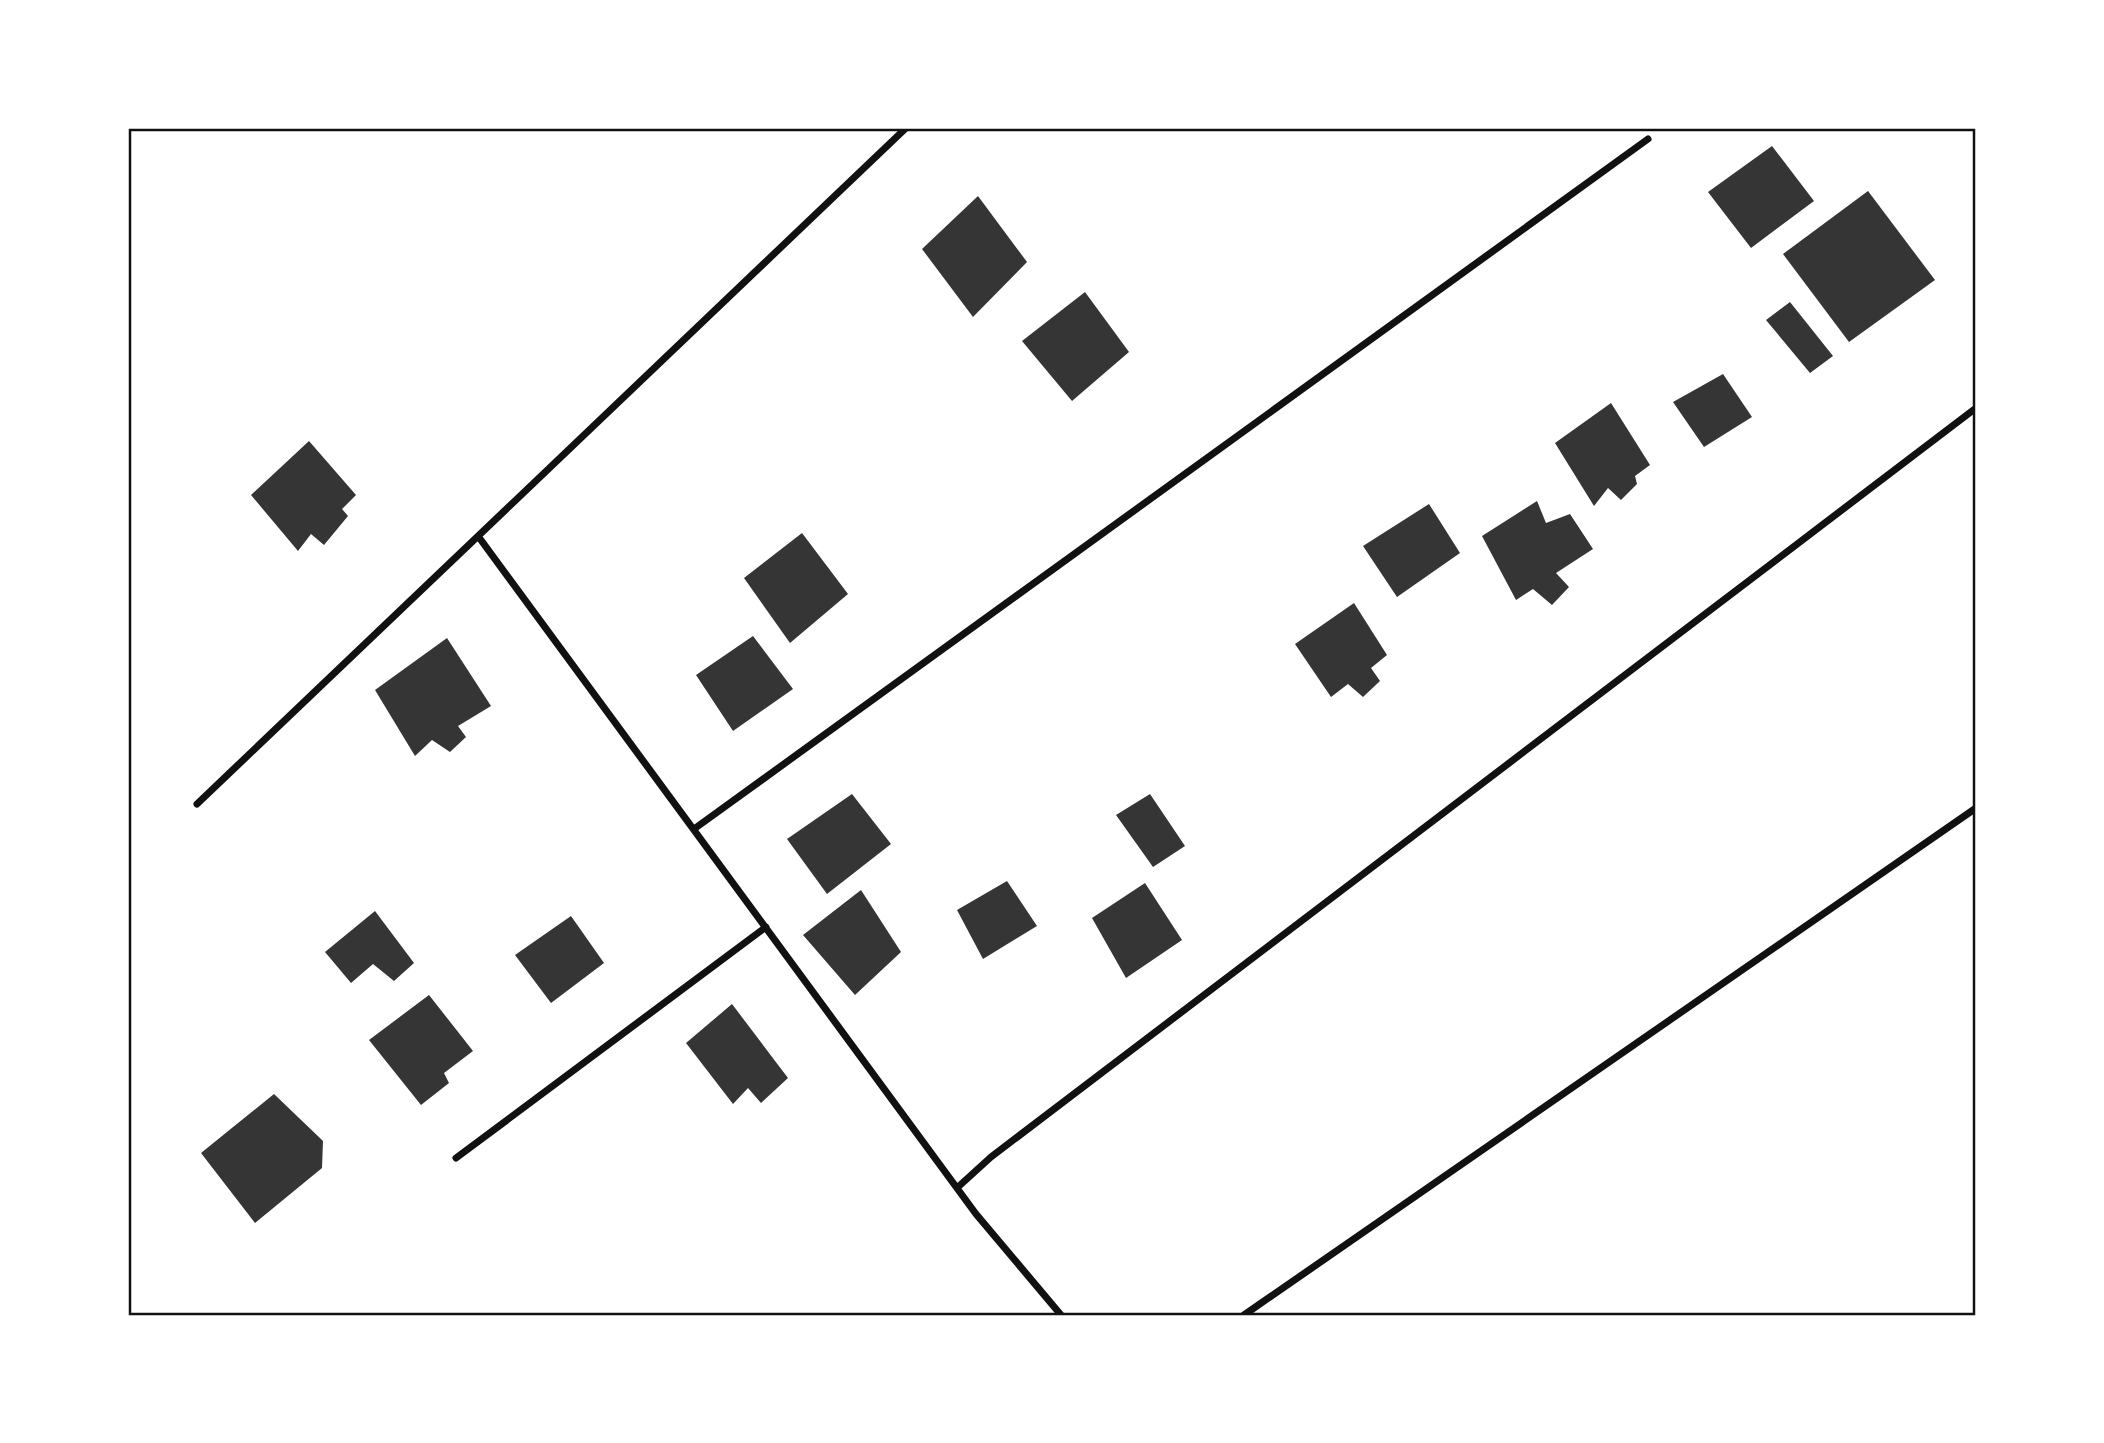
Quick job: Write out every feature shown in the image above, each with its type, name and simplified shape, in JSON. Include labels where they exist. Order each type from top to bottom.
[{"type":"street","points":[[197,804],[906,128]]},
{"type":"street","points":[[694,829],[1648,139]]},
{"type":"street","points":[[958,1187],[991,1157],[1976,408]]},
{"type":"street","points":[[478,536],[976,1214],[1061,1315]]},
{"type":"street","points":[[1244,1315],[1976,808]]},
{"type":"street","points":[[456,1158],[766,927]]},
{"type":"building","points":[[1772,146],[1814,201],[1751,248],[1708,192]]},
{"type":"building","points":[[1868,191],[1935,280],[1849,342],[1783,254]]},
{"type":"building","points":[[978,196],[1027,262],[973,317],[922,249]]},
{"type":"building","points":[[1085,292],[1129,352],[1072,401],[1022,341]]},
{"type":"building","points":[[1790,302],[1833,356],[1810,373],[1766,320]]},
{"type":"building","points":[[1723,374],[1752,417],[1704,447],[1673,402]]},
{"type":"building","points":[[1611,403],[1650,465],[1635,476],[1637,484],[1621,500],[1608,488],[1594,506],[1555,443]]},
{"type":"building","points":[[309,441],[356,495],[342,509],[348,516],[324,545],[311,534],[298,551],[251,495]]},
{"type":"building","points":[[1537,501],[1546,523],[1570,514],[1593,549],[1556,573],[1569,587],[1552,605],[1533,589],[1516,600],[1482,536]]},
{"type":"building","points":[[1429,504],[1460,553],[1397,597],[1363,546]]},
{"type":"building","points":[[802,533],[848,594],[790,643],[744,578]]},
{"type":"building","points":[[1354,603],[1387,655],[1371,668],[1380,681],[1363,697],[1348,684],[1331,697],[1295,644]]},
{"type":"building","points":[[753,636],[793,689],[733,731],[696,675]]},
{"type":"building","points":[[447,638],[491,706],[458,726],[466,737],[450,752],[432,740],[415,756],[375,690]]},
{"type":"building","points":[[852,794],[891,844],[827,894],[787,839]]},
{"type":"building","points":[[1150,794],[1185,846],[1153,867],[1116,815]]},
{"type":"building","points":[[1007,881],[1037,926],[983,959],[957,910]]},
{"type":"building","points":[[1145,883],[1182,940],[1126,978],[1092,918]]},
{"type":"building","points":[[861,890],[901,952],[855,995],[803,935]]},
{"type":"building","points":[[375,911],[414,963],[394,981],[373,964],[351,983],[325,952]]},
{"type":"building","points":[[571,916],[604,963],[551,1003],[515,955]]},
{"type":"building","points":[[429,995],[473,1051],[444,1073],[449,1083],[421,1105],[369,1040]]},
{"type":"building","points":[[732,1004],[788,1078],[761,1103],[748,1088],[733,1104],[686,1043]]},
{"type":"building","points":[[274,1094],[323,1141],[322,1168],[255,1223],[201,1153]]}]
